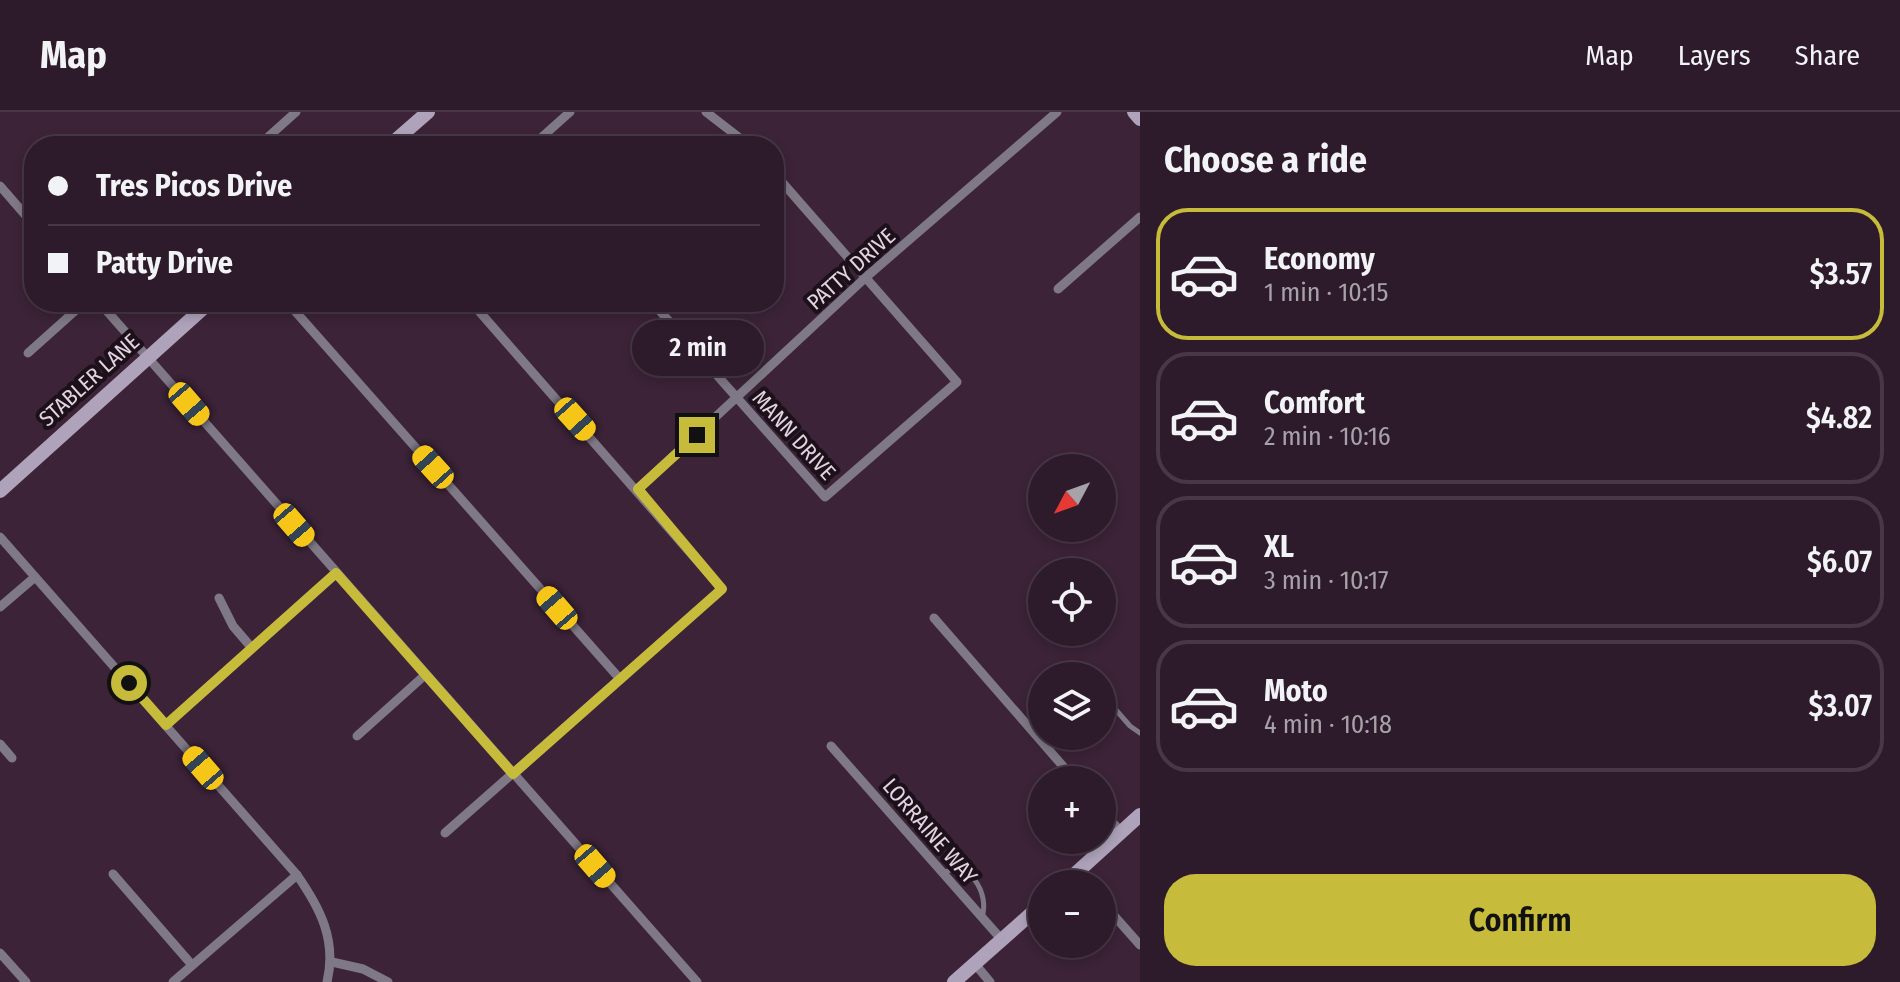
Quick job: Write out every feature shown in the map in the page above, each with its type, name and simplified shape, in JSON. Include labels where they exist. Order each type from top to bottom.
[{"type":"street","points":[[269,136],[296,112]]},
{"type":"street","points":[[400,136],[428,112]]},
{"type":"street","points":[[543,136],[570,112]]},
{"type":"street","points":[[706,112],[737,136]]},
{"type":"street","name":"PATTY DRIVE","points":[[638,489],[865,278],[1057,112]]},
{"type":"street","points":[[1134,112],[1140,119]]},
{"type":"street","points":[[784,185],[865,278]]},
{"type":"street","points":[[0,186],[24,214]]},
{"type":"street","points":[[1058,289],[1140,217]]},
{"type":"street","name":"MANN DRIVE","points":[[661,312],[825,497],[957,382],[865,278]]},
{"type":"street","points":[[28,353],[74,312]]},
{"type":"street","points":[[108,312],[697,982]]},
{"type":"street","name":"STABLER LANE","points":[[0,491],[198,312]]},
{"type":"street","points":[[296,312],[620,679]]},
{"type":"street","points":[[445,833],[722,589],[638,489],[480,312]]},
{"type":"street","points":[[0,537],[297,875],[320,909],[332,962],[327,982]]},
{"type":"street","points":[[166,725],[336,573]]},
{"type":"street","points":[[0,607],[35,577]]},
{"type":"street","points":[[219,598],[233,626],[251,647]]},
{"type":"street","points":[[934,618],[1063,766]]},
{"type":"street","points":[[357,736],[425,675]]},
{"type":"street","points":[[0,744],[12,758]]},
{"type":"street","name":"LORRAINE WAY","points":[[831,746],[1002,940]]},
{"type":"street","points":[[1088,870],[1140,815]]},
{"type":"street","points":[[1116,826],[1121,832]]},
{"type":"street","points":[[113,874],[192,965]]},
{"type":"street","points":[[173,982],[297,875]]},
{"type":"street","points":[[954,982],[1028,917]]},
{"type":"street","points":[[1116,918],[1140,945]]},
{"type":"street","points":[[0,953],[26,982]]},
{"type":"street","points":[[332,962],[363,969],[388,982]]},
{"type":"street","points":[[975,964],[990,982]]},
{"type":"lane","points":[[1116,710],[1140,733]]},
{"type":"lane","points":[[943,873],[959,869],[970,875],[982,892],[986,906],[982,918]]},
{"type":"route","points":[[129,683],[166,725],[336,573],[513,774],[722,589],[638,489],[697,435]]}]
